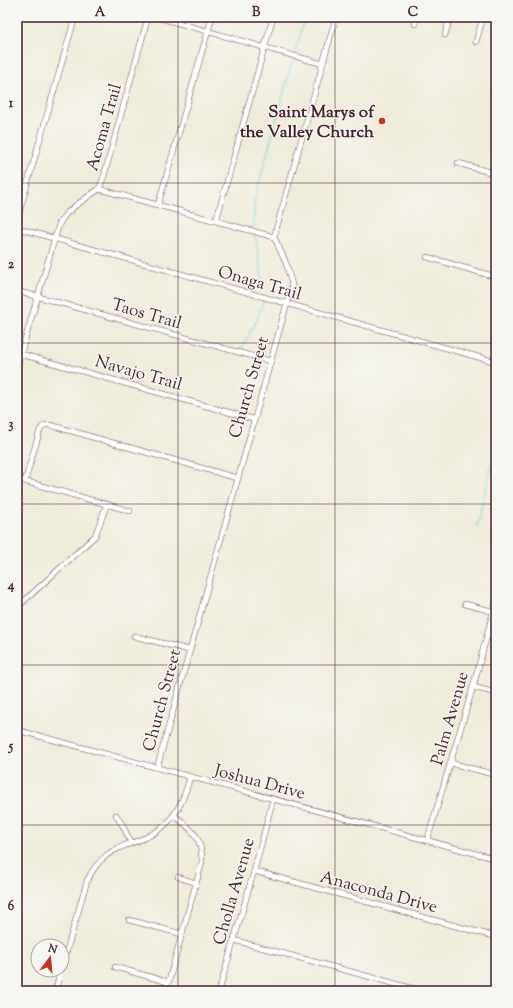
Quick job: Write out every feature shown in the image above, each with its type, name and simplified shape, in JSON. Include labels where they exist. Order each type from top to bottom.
[{"type":"street","points":[[17,220],[75,17]]},
{"type":"street","name":"Acoma Trail","points":[[17,366],[19,353],[59,224],[65,215],[99,189],[104,176],[148,17]]},
{"type":"street","points":[[156,17],[323,64]]},
{"type":"street","points":[[158,205],[212,17]]},
{"type":"street","points":[[216,221],[273,17]]},
{"type":"street","points":[[99,189],[274,237],[336,17]]},
{"type":"street","points":[[415,24],[417,17]]},
{"type":"street","points":[[445,35],[450,17]]},
{"type":"street","points":[[476,42],[483,17]]},
{"type":"street","points":[[458,163],[496,174]]},
{"type":"street","name":"Onaga Trail","points":[[17,228],[496,362]]},
{"type":"street","name":"Church Street","points":[[157,768],[253,419],[292,284],[286,263],[274,237]]},
{"type":"street","points":[[427,257],[496,277]]},
{"type":"street","name":"Taos Trail","points":[[17,291],[270,362]]},
{"type":"street","name":"Navajo Trail","points":[[19,353],[253,419]]},
{"type":"street","points":[[26,481],[40,430],[44,425],[50,425],[237,478]]},
{"type":"street","points":[[17,479],[130,511]]},
{"type":"street","points":[[17,602],[22,603],[95,536],[107,504]]},
{"type":"street","name":"Palm Avenue","points":[[427,841],[495,612],[496,602]]},
{"type":"street","points":[[465,604],[495,612]]},
{"type":"street","points":[[134,636],[189,650]]},
{"type":"street","points":[[473,687],[496,693]]},
{"type":"street","name":"Joshua Drive","points":[[17,730],[496,859]]},
{"type":"street","points":[[451,763],[496,775]]},
{"type":"street","points":[[70,939],[87,881],[93,868],[112,850],[154,832],[174,815],[182,803],[190,777]]},
{"type":"street","name":"Cholla Avenue","points":[[218,991],[254,871],[273,799]]},
{"type":"street","points":[[116,815],[131,843]]},
{"type":"street","points":[[166,991],[202,862],[202,849],[199,839],[174,815]]},
{"type":"street","name":"Anaconda Drive","points":[[254,871],[496,937]]},
{"type":"street","points":[[178,878],[196,883]]},
{"type":"street","points":[[129,920],[182,934]]},
{"type":"street","points":[[234,940],[422,991]]},
{"type":"street","points":[[115,967],[168,982]]},
{"type":"street","points":[[55,991],[59,978]]},
{"type":"waterway","points":[[295,53],[305,17]]},
{"type":"waterway","points":[[254,229],[254,202],[293,58]]},
{"type":"waterway","points":[[255,234],[264,290]]},
{"type":"waterway","points":[[241,350],[257,319],[264,300]]},
{"type":"waterway","points":[[477,526],[496,447]]},
{"type":"place","name":"Saint Marys of the Valley Church","points":[[382,121]]}]
